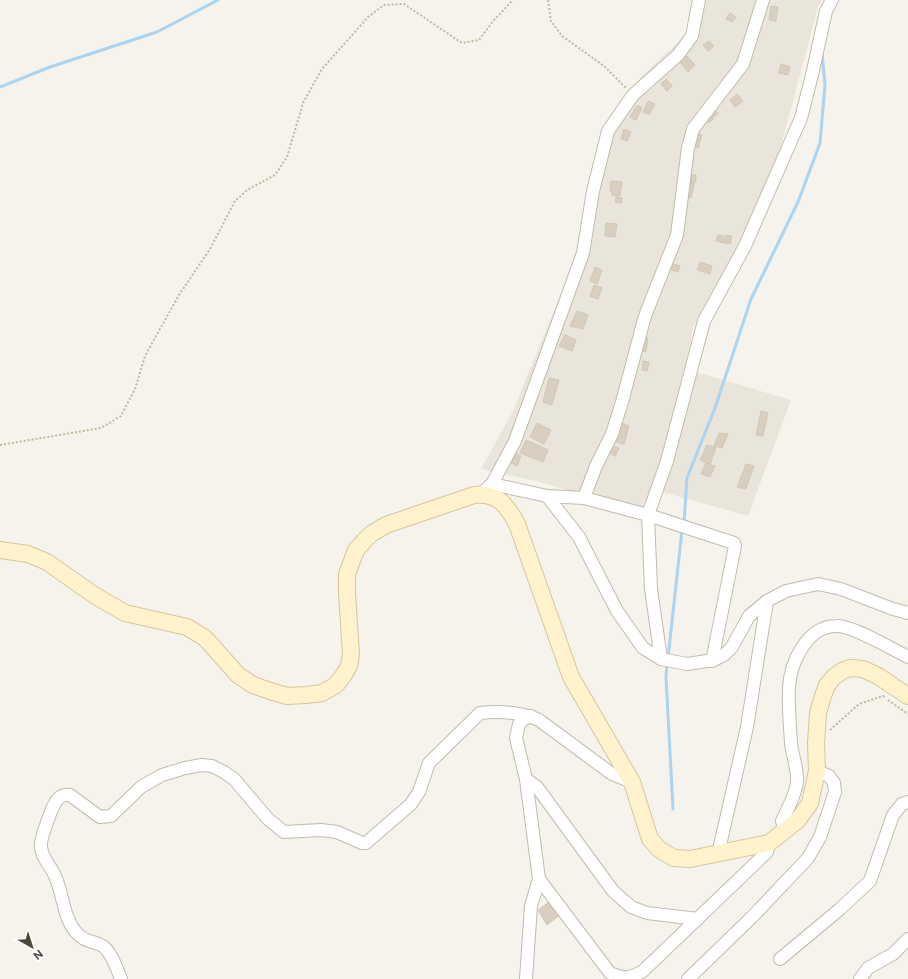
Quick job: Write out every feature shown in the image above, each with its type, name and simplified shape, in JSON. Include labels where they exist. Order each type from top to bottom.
[{"type":"main road","points":[[0,550],[28,554],[47,562],[94,595],[125,613],[187,627],[205,638],[238,675],[253,685],[287,696],[322,693],[336,685],[349,666],[351,654],[347,574],[356,550],[371,534],[386,525],[474,495],[486,489],[511,513],[517,524],[571,677],[632,782],[650,839],[660,850],[674,858],[690,859],[769,843],[798,820],[810,802],[817,771],[816,743],[818,713],[823,696],[827,685],[842,671],[850,668],[863,669],[878,676],[908,696]]},
{"type":"street","points":[[699,0],[692,36],[678,54],[634,95],[608,130],[593,191],[583,253],[515,441],[486,489],[547,496],[584,498],[648,515],[734,543],[735,546],[712,661]]},
{"type":"street","points":[[584,498],[596,466],[612,434],[645,316],[677,235],[688,148],[693,129],[743,64],[763,0]]},
{"type":"street","points":[[661,659],[651,589],[648,515],[667,461],[704,321],[745,246],[801,118],[826,11],[832,0]]},
{"type":"street","points":[[547,496],[579,537],[617,611],[644,648],[661,659],[688,664],[712,661],[724,655],[732,647],[749,616],[767,601],[786,591],[818,584],[842,589],[893,609],[908,613]]},
{"type":"street","points":[[718,854],[746,727],[767,601]]},
{"type":"street","points":[[785,830],[782,821],[796,790],[797,780],[791,744],[789,687],[793,668],[803,643],[819,629],[836,626],[856,631],[908,657]]},
{"type":"street","points":[[121,979],[115,962],[103,946],[84,939],[74,930],[55,876],[44,858],[40,844],[52,810],[60,796],[64,794],[70,795],[100,817],[106,817],[111,816],[141,787],[162,775],[185,768],[202,765],[212,766],[234,779],[268,819],[284,832],[320,830],[337,832],[362,843],[366,843],[411,804],[419,792],[429,763],[480,713],[505,712],[531,716],[539,720],[612,774],[632,782]]},
{"type":"street","points":[[526,979],[531,906],[539,879],[526,779],[516,738],[519,724],[524,719],[531,716]]},
{"type":"street","points":[[688,979],[752,917],[808,858],[820,837],[835,792],[834,783],[829,776],[817,771]]},
{"type":"street","points":[[526,779],[537,787],[613,891],[630,907],[647,913],[698,918]]},
{"type":"street","points":[[780,959],[840,909],[870,881],[877,857],[894,815],[902,804],[908,802]]},
{"type":"street","points":[[539,879],[610,973],[621,978],[630,978],[643,971],[768,852],[769,843]]},
{"type":"street","points":[[860,979],[868,968],[893,954],[908,939]]},
{"type":"path","points":[[0,445],[101,428],[120,416],[135,389],[145,356],[179,295],[210,249],[235,201],[247,190],[275,175],[287,157],[303,103],[322,69],[368,17],[384,5],[404,4],[462,43],[479,40],[494,20],[513,0]]},
{"type":"path","points":[[548,0],[551,21],[562,36],[604,66],[634,95]]},
{"type":"path","points":[[816,743],[859,704],[883,696],[908,714]]},
{"type":"shaded area","points":[[704,0],[822,0],[818,7],[774,172],[744,239],[693,327],[686,369],[791,400],[748,516],[652,489],[640,511],[536,481],[481,469],[512,413],[576,257],[604,133],[641,77],[689,32]]},
{"type":"building","points":[[771,6],[778,7],[776,21],[769,20]]},
{"type":"building","points":[[730,13],[736,17],[732,22],[726,19]]},
{"type":"building","points":[[709,41],[714,46],[708,51],[703,45]]},
{"type":"building","points":[[687,56],[695,65],[688,72],[680,62]]},
{"type":"building","points":[[781,64],[790,67],[788,75],[779,73]]},
{"type":"building","points":[[666,79],[672,86],[667,91],[661,84]]},
{"type":"building","points":[[737,94],[743,101],[735,107],[730,100]]},
{"type":"building","points":[[648,101],[655,104],[649,115],[643,112]]},
{"type":"building","points":[[637,105],[642,108],[636,120],[630,117]]},
{"type":"building","points":[[712,107],[718,113],[709,123],[702,117]]},
{"type":"building","points":[[624,129],[631,132],[627,141],[621,139]]},
{"type":"building","points":[[694,132],[702,135],[698,148],[690,145]]},
{"type":"building","points":[[690,175],[696,175],[696,182],[691,183]]},
{"type":"building","points":[[611,181],[622,182],[620,196],[612,195],[612,191],[610,191]]},
{"type":"building","points":[[688,182],[694,184],[691,198],[685,197]]},
{"type":"building","points":[[616,197],[622,198],[621,203],[615,202]]},
{"type":"building","points":[[606,223],[617,224],[615,237],[605,236]]},
{"type":"building","points":[[718,235],[724,236],[723,243],[716,241]]},
{"type":"building","points":[[726,235],[732,236],[730,244],[724,243]]},
{"type":"building","points":[[700,262],[712,266],[710,274],[697,270]]},
{"type":"building","points":[[671,263],[680,266],[678,272],[669,269]]},
{"type":"building","points":[[595,267],[602,270],[597,284],[590,281]]},
{"type":"building","points":[[594,285],[602,288],[598,299],[590,296]]},
{"type":"building","points":[[577,311],[588,315],[583,329],[570,326]]},
{"type":"building","points":[[565,335],[576,340],[572,351],[559,346]]},
{"type":"building","points":[[641,336],[648,338],[646,352],[639,350]]},
{"type":"building","points":[[643,361],[649,362],[647,371],[642,370]]},
{"type":"building","points":[[549,378],[559,380],[552,405],[543,402]]},
{"type":"building","points":[[761,411],[768,413],[763,436],[756,435]]},
{"type":"building","points":[[537,423],[551,430],[544,444],[530,437]]},
{"type":"building","points":[[621,423],[629,426],[624,444],[616,442]]},
{"type":"building","points":[[719,433],[728,434],[722,448],[714,446]]},
{"type":"building","points":[[526,440],[548,450],[543,462],[520,453]]},
{"type":"building","points":[[707,445],[716,447],[710,465],[700,460]]},
{"type":"building","points":[[612,446],[619,448],[615,456],[609,453]]},
{"type":"building","points":[[515,453],[521,456],[517,466],[511,463]]},
{"type":"building","points":[[706,463],[715,466],[710,477],[701,474]]},
{"type":"building","points":[[746,464],[754,466],[746,489],[737,487]]},
{"type":"building","points":[[553,899],[561,914],[547,925],[538,910]]},
{"type":"waterway","points":[[0,87],[50,67],[157,32],[218,0]]},
{"type":"waterway","points":[[684,523],[687,478],[715,408],[751,299],[798,202],[820,143],[825,85],[822,53]]},
{"type":"waterway","points":[[668,658],[682,530]]},
{"type":"waterway","points":[[667,663],[666,677],[673,809]]}]
